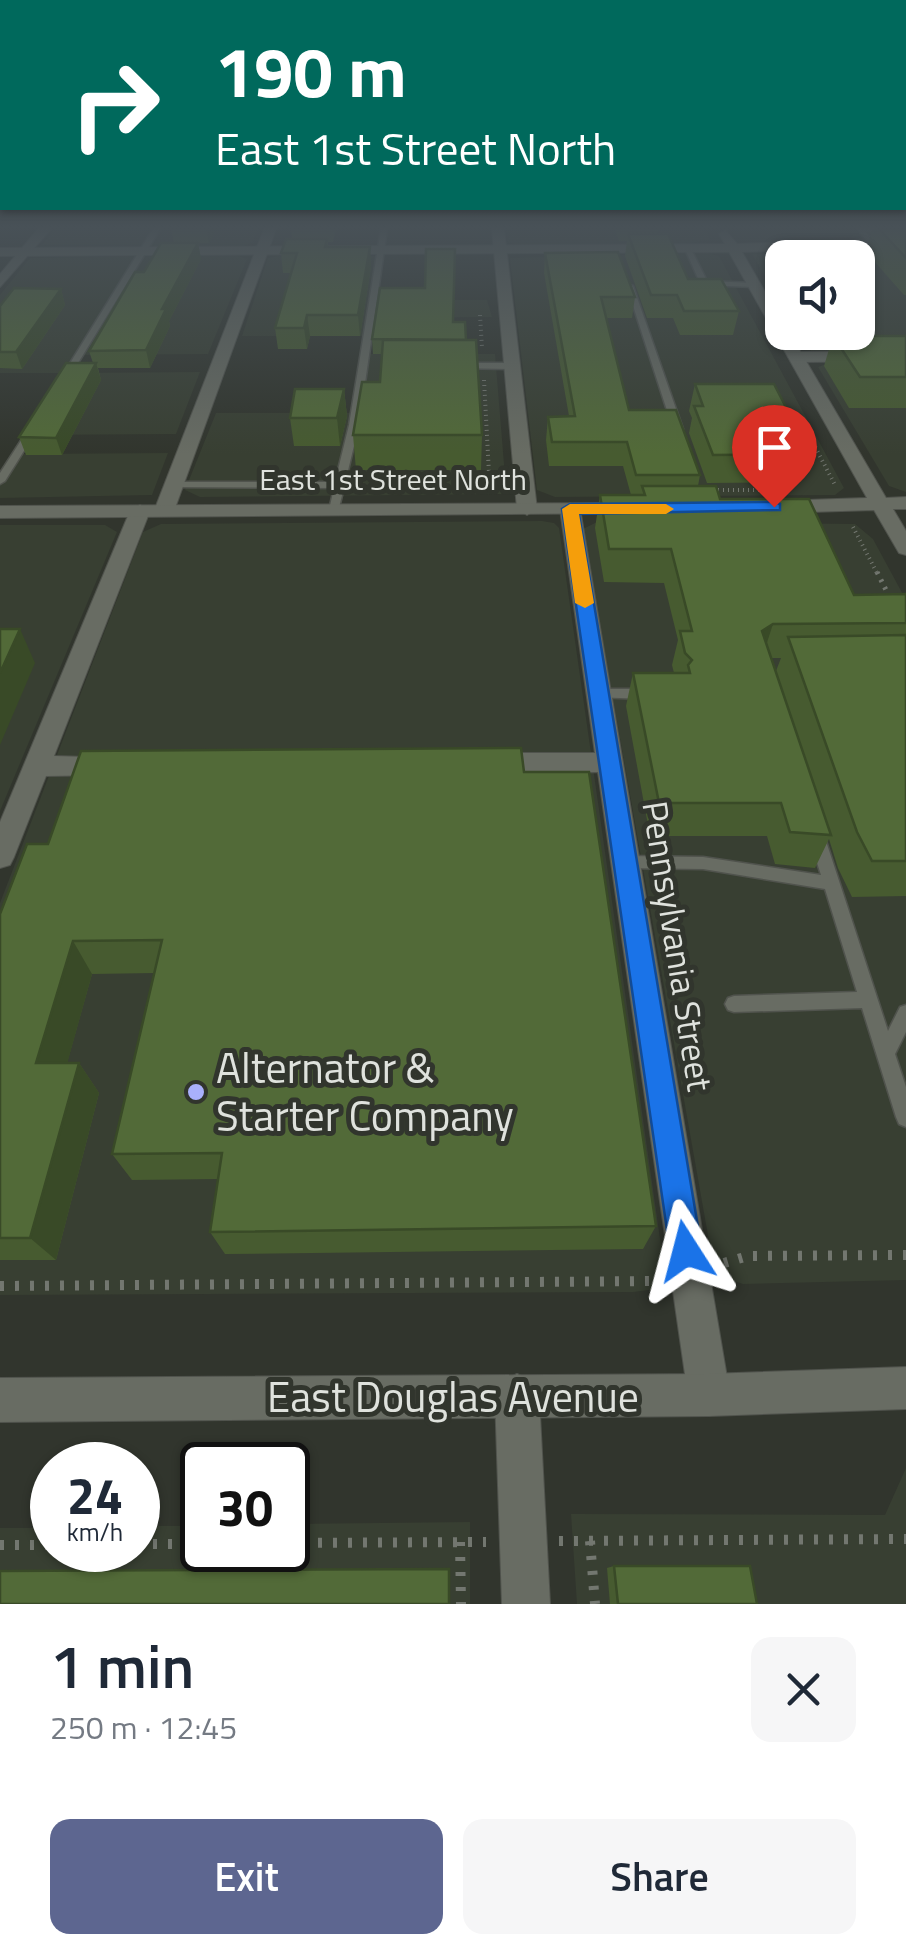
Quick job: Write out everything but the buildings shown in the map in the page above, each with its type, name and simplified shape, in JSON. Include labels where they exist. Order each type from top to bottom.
[{"type":"street","points":[[0,857],[152,511],[174,485],[241,304]]},
{"type":"street","points":[[506,304],[527,509]]},
{"type":"street","points":[[765,304],[906,549]]},
{"type":"street","points":[[796,356],[906,356]]},
{"type":"street","points":[[745,508],[906,503]]},
{"type":"street","name":"Pennsylvania Street","points":[[570,509],[709,1395]]},
{"type":"street","name":"East 1st Street North","points":[[0,512],[656,509]]},
{"type":"street","points":[[454,763],[610,762]]},
{"type":"street","points":[[37,766],[130,765]]},
{"type":"street","name":"East Douglas Avenue","points":[[0,1400],[709,1395],[906,1388]]},
{"type":"street","points":[[517,1396],[526,1604]]},
{"type":"lane","points":[[60,386],[111,304]]},
{"type":"lane","points":[[334,510],[370,366],[376,304]]},
{"type":"lane","points":[[635,304],[684,444]]},
{"type":"lane","points":[[447,366],[512,366]]},
{"type":"lane","points":[[0,482],[40,418]]},
{"type":"lane","points":[[174,485],[339,485]]},
{"type":"lane","points":[[599,694],[654,694]]},
{"type":"lane","points":[[808,810],[885,1056],[900,1080],[906,1117]]},
{"type":"lane","points":[[626,862],[702,863],[831,882]]},
{"type":"lane","points":[[734,1004],[867,1000]]},
{"type":"lane","points":[[885,1056],[906,1013]]},
{"type":"path","points":[[792,404],[837,490]]},
{"type":"path","points":[[852,526],[897,610]]},
{"type":"path","points":[[0,1286],[656,1282],[748,1256],[906,1255]]},
{"type":"path","points":[[310,1543],[906,1539]]},
{"type":"path","points":[[590,1541],[596,1604]]},
{"type":"path","points":[[460,1542],[460,1604]]},
{"type":"path","points":[[0,1545],[30,1545]]},
{"type":"shaded area","points":[[0,304],[229,304],[208,354],[77,355],[66,373],[200,372],[176,434],[28,435],[64,373],[0,373]]},
{"type":"shaded area","points":[[253,304],[488,304],[492,317],[374,318],[371,336],[242,336]]},
{"type":"shaded area","points":[[515,304],[745,304],[765,341],[765,350],[770,350],[844,488],[835,495],[555,497],[537,490]]},
{"type":"shaded area","points":[[875,304],[906,304],[906,351],[811,351],[875,350]]},
{"type":"shaded area","points":[[361,354],[495,354],[506,488],[501,494],[200,497],[185,490],[216,413],[352,413]]},
{"type":"shaded area","points":[[906,362],[906,492],[889,486],[818,367],[829,363]]},
{"type":"shaded area","points":[[168,453],[152,495],[0,498],[0,484],[17,454]]},
{"type":"shaded area","points":[[542,521],[559,528],[665,1274],[657,1289],[0,1295],[0,903],[143,532],[161,524]]},
{"type":"shaded area","points":[[599,521],[855,524],[873,539],[906,600],[906,1280],[743,1284],[722,1277],[712,1258],[583,529]]},
{"type":"shaded area","points":[[0,525],[105,525],[117,532],[0,811]]},
{"type":"shaded area","points":[[906,1468],[906,1604],[577,1604],[571,1514],[885,1515]]},
{"type":"shaded area","points":[[470,1522],[470,1604],[0,1604],[0,1528],[30,1528],[30,1572],[160,1572],[160,1526],[180,1526],[180,1572],[310,1572],[310,1524]]},
{"type":"slow traffic","points":[[585,603],[570,509],[666,509]]},
{"type":"place","name":"Alternator & Starter Company","points":[[196,1092]]},
{"type":"route","points":[[686,1251],[570,509],[774,507]]}]
